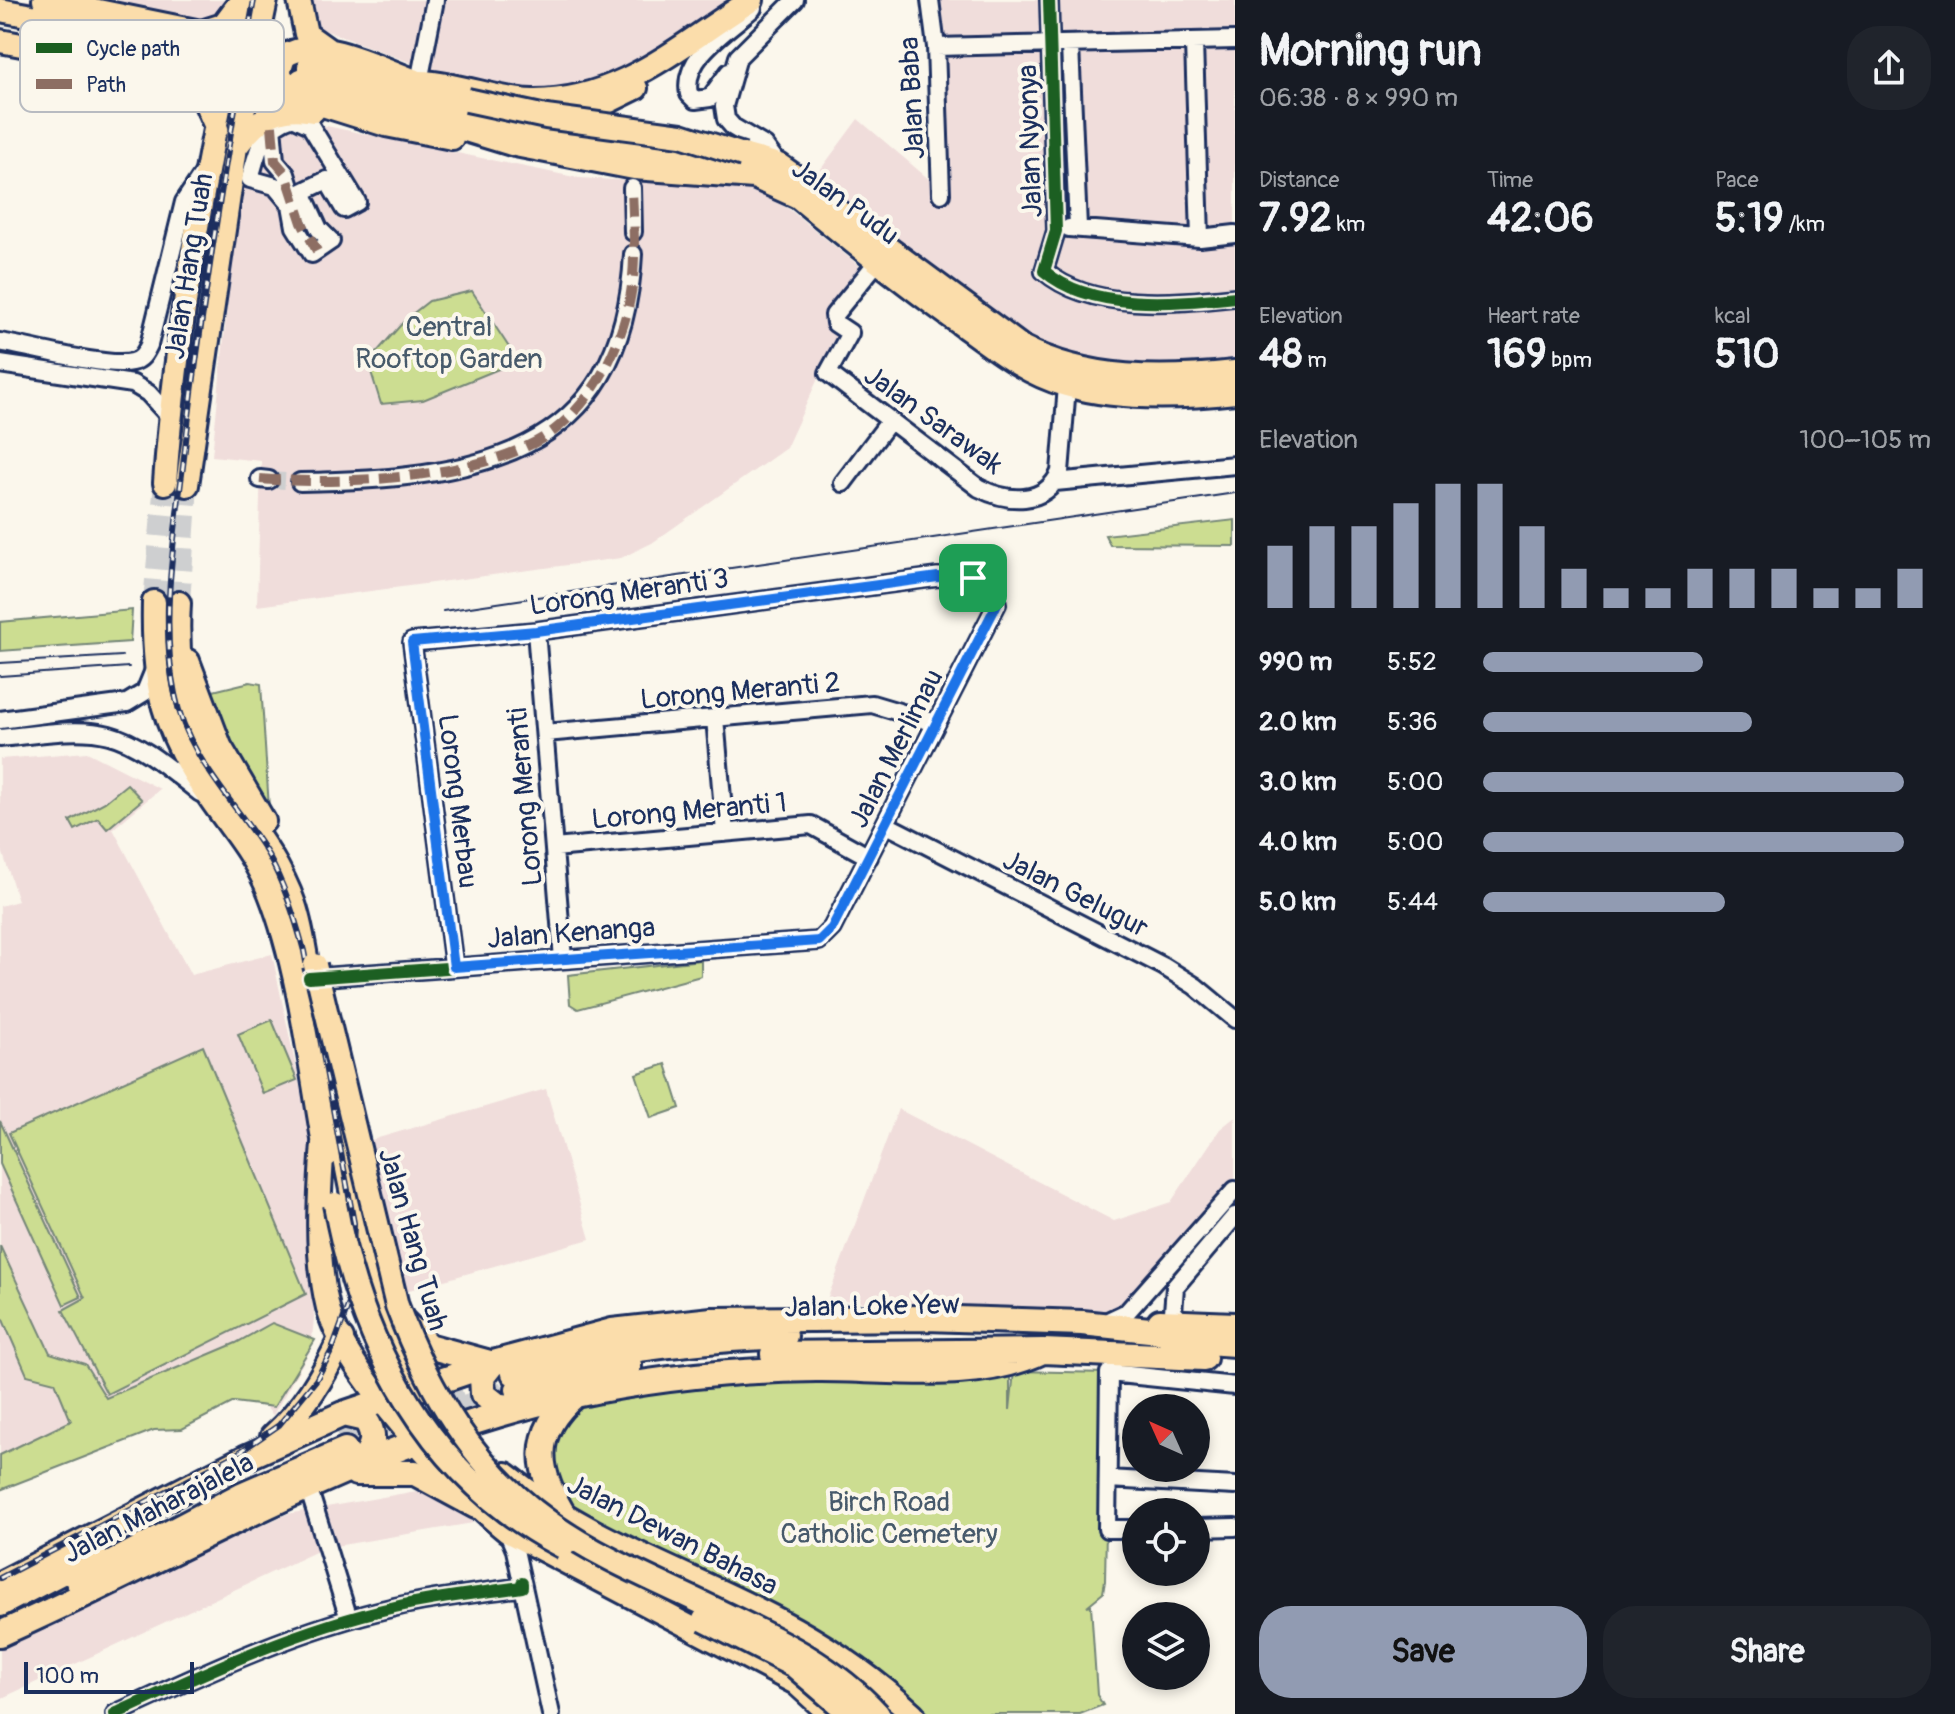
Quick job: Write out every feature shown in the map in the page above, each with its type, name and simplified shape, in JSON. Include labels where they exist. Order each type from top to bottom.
[{"type":"highway","points":[[379,1297],[428,1346],[511,1383]]},
{"type":"highway","points":[[245,1458],[418,1443],[460,1427],[511,1383],[612,1331],[665,1323],[887,1318],[1082,1323],[1187,1332],[1235,1325]]},
{"type":"highway","points":[[1082,1323],[1110,1320],[1187,1332]]},
{"type":"highway","name":"Jalan Loke Yew","points":[[511,1383],[582,1357],[723,1338],[1187,1332],[1235,1344]]},
{"type":"highway","points":[[0,1584],[245,1458],[297,1415],[322,1378],[341,1339]]},
{"type":"highway","name":"Jalan Loke Yew","points":[[511,1383],[718,1356],[834,1351],[1043,1351],[1235,1360]]},
{"type":"highway","points":[[0,1634],[308,1487],[383,1400],[424,1386],[511,1383],[575,1395],[704,1372],[818,1369],[949,1371],[1015,1364],[1043,1351]]},
{"type":"highway","points":[[566,1519],[548,1489],[542,1454],[551,1421],[575,1395]]},
{"type":"highway","points":[[345,1447],[415,1473],[476,1506]]},
{"type":"highway","name":"Jalan Maharajalela","points":[[0,1604],[226,1485],[345,1447]]},
{"type":"highway","name":"Jalan Maharajalela","points":[[0,1621],[241,1495],[345,1447]]},
{"type":"main road","points":[[44,0],[95,20]]},
{"type":"main road","points":[[226,20],[241,0]]},
{"type":"main road","name":"Jalan Hang Tuah","points":[[237,20],[241,0]]},
{"type":"main road","name":"Jalan Hang Tuah","points":[[262,20],[266,0]]},
{"type":"main road","points":[[299,0],[306,34],[327,49],[467,100],[546,117],[681,135],[779,165],[807,184]]},
{"type":"main road","points":[[419,82],[446,83],[532,101],[576,95],[621,83],[655,67],[752,0]]},
{"type":"main road","points":[[2,15],[26,20]]},
{"type":"main road","points":[[0,41],[20,42]]},
{"type":"main road","points":[[284,57],[297,48],[327,49]]},
{"type":"main road","points":[[514,125],[560,125],[698,57]]},
{"type":"main road","name":"Jalan Pudu","points":[[1235,372],[1173,377],[1124,375],[1077,369],[1044,359],[1022,347],[807,184],[759,165],[603,148],[305,74],[515,145],[633,178],[748,176],[769,181],[798,197],[1018,365],[1067,386],[1172,396],[1235,392]]},
{"type":"main road","points":[[284,84],[294,96],[370,119],[553,162],[612,169],[633,178]]},
{"type":"main road","points":[[284,110],[370,119]]},
{"type":"main road","points":[[209,112],[217,130]]},
{"type":"main road","name":"Jalan Hang Tuah","points":[[220,112],[208,166],[170,417],[176,484],[243,112]]},
{"type":"main road","points":[[236,147],[262,118],[279,112]]},
{"type":"main road","name":"Jalan Hang Tuah","points":[[154,602],[154,670],[177,743],[214,804],[232,825],[271,897],[312,1037],[365,1261],[390,1323],[424,1386]]},
{"type":"main road","name":"Jalan Hang Tuah","points":[[850,1714],[794,1666],[543,1536],[502,1509],[464,1474],[417,1417],[389,1369],[346,1265],[323,1143],[309,978],[294,904],[273,860],[216,774],[194,729],[181,679],[179,612],[201,696],[220,746],[269,829],[299,896],[397,1306],[417,1361],[460,1433],[497,1477],[550,1523],[822,1663],[856,1690],[878,1714]]},
{"type":"main road","name":"Jalan Hang Tuah","points":[[323,1143],[318,1206],[322,1277],[329,1311],[341,1339],[383,1400]]},
{"type":"main road","points":[[341,1339],[373,1362],[383,1361],[393,1345],[390,1323]]},
{"type":"main road","name":"Jalan Dewan Bahasa","points":[[424,1386],[498,1467],[566,1519],[794,1628],[860,1669],[913,1714]]},
{"type":"main road","points":[[383,1400],[476,1506],[507,1531],[796,1683],[830,1714]]},
{"type":"street","points":[[419,82],[435,0]]},
{"type":"street","points":[[762,0],[698,57],[688,89],[695,100],[710,98],[738,57],[795,0]]},
{"type":"street","name":"Jalan Baba","points":[[930,0],[936,47],[941,194]]},
{"type":"street","name":"Jalan Nyonya","points":[[1049,0],[1056,231],[1044,271],[1072,291],[1166,304],[1235,297]]},
{"type":"street","points":[[936,47],[1235,40]]},
{"type":"street","points":[[1194,43],[1200,238]]},
{"type":"street","points":[[1070,46],[1078,227]]},
{"type":"street","points":[[738,57],[732,68],[724,106],[726,119],[745,136],[765,146],[779,165]]},
{"type":"street","points":[[293,117],[310,125],[357,202],[344,209],[327,180],[302,192],[319,229],[331,241],[312,254],[296,229],[291,205],[275,186],[250,179],[263,135],[272,126],[293,117]]},
{"type":"street","points":[[272,126],[275,161],[286,174],[302,223],[317,251]]},
{"type":"street","points":[[0,342],[129,363],[143,356],[184,202],[208,166]]},
{"type":"street","points":[[633,178],[633,232]]},
{"type":"street","points":[[1056,231],[1078,227],[1200,238],[1235,234]]},
{"type":"street","points":[[300,482],[396,477],[481,462],[505,455],[555,430],[588,395],[613,352],[631,297],[633,254]]},
{"type":"street","name":"Jalan Sarawak","points":[[878,261],[834,315],[835,323],[850,333],[828,373],[979,488],[1000,497],[1038,496],[1055,482],[1235,465]]},
{"type":"street","points":[[0,364],[133,384],[148,393],[170,417]]},
{"type":"street","points":[[1055,482],[1060,472],[1067,386]]},
{"type":"street","points":[[843,483],[889,422]]},
{"type":"street","name":"Lorong Meranti 3","points":[[412,642],[536,631],[938,577],[973,578],[994,589]]},
{"type":"street","name":"Jalan Merlimau","points":[[832,928],[997,604],[994,589]]},
{"type":"street","name":"Lorong Meranti","points":[[536,631],[563,959]]},
{"type":"street","name":"Lorong Merbau","points":[[412,642],[454,967]]},
{"type":"street","points":[[0,720],[127,703],[141,696],[154,670]]},
{"type":"street","name":"Lorong Meranti 2","points":[[545,733],[872,704],[936,723]]},
{"type":"street","points":[[715,718],[725,833]]},
{"type":"street","points":[[0,738],[75,728],[110,733],[136,744],[214,804]]},
{"type":"street","name":"Jalan Gelugur","points":[[885,824],[1163,966],[1195,986],[1235,1019]]},
{"type":"street","name":"Lorong Meranti 1","points":[[554,848],[811,825],[869,857]]},
{"type":"street","name":"Jalan Kenanga","points":[[309,978],[819,941],[832,928]]},
{"type":"street","points":[[1110,1320],[1127,1312],[1235,1190]]},
{"type":"street","points":[[1187,1332],[1172,1305],[1175,1287],[1235,1216]]},
{"type":"street","points":[[1166,1267],[1163,1285],[1169,1286],[1181,1278]]},
{"type":"street","points":[[1122,1529],[1107,1529],[1109,1373],[1235,1386]]},
{"type":"street","points":[[1108,1479],[1235,1486]]},
{"type":"street","points":[[308,1487],[349,1619]]},
{"type":"street","points":[[1210,1528],[1235,1527]]},
{"type":"street","points":[[507,1531],[515,1550],[551,1714]]},
{"type":"street","points":[[522,1585],[539,1549]]},
{"type":"street","points":[[117,1713],[245,1655],[349,1619],[412,1603],[522,1585]]},
{"type":"shaded area","points":[[21,0],[232,0],[231,20],[107,20]]},
{"type":"shaded area","points":[[312,0],[733,0],[688,35],[633,65],[565,87],[523,91],[417,65],[319,28]]},
{"type":"shaded area","points":[[935,0],[1235,0],[1235,364],[1166,369],[1050,351],[815,177],[858,119],[944,192]]},
{"type":"shaded area","points":[[278,116],[579,178],[724,186],[759,192],[790,210],[863,269],[823,321],[839,333],[786,448],[652,543],[621,558],[257,606],[261,461],[212,456],[234,238],[249,140]]},
{"type":"shaded area","points":[[87,752],[160,789],[113,829],[191,975],[272,954],[311,1138],[314,1318],[311,1349],[273,1415],[243,1383],[0,1478],[0,906],[18,901],[0,844],[0,759]]},
{"type":"shaded area","points":[[546,1089],[590,1239],[402,1292],[368,1141]]},
{"type":"shaded area","points":[[898,1109],[1114,1221],[1171,1202],[1220,1129],[1235,1117],[1235,1182],[1120,1308],[1099,1317],[827,1300]]},
{"type":"shaded area","points":[[428,1489],[466,1504],[473,1523],[324,1548],[0,1699],[0,1643],[287,1514]]},
{"type":"green space","name":"Central Rooftop Garden","points":[[472,291],[518,361],[423,400],[381,404],[368,362],[406,319],[429,301]]},
{"type":"green space","points":[[1235,520],[1235,546],[1110,545],[1105,535]]},
{"type":"green space","points":[[132,610],[130,642],[0,651],[0,622]]},
{"type":"green space","points":[[250,682],[261,684],[269,808],[213,710],[209,692]]},
{"type":"green space","points":[[127,784],[142,800],[107,829],[98,818],[75,830],[70,821],[105,802]]},
{"type":"green space","points":[[701,960],[701,976],[578,1009],[570,1004],[568,975]]},
{"type":"green space","points":[[272,1020],[297,1080],[263,1094],[238,1034]]},
{"type":"green space","points":[[203,1046],[306,1294],[107,1394],[63,1310],[85,1298],[9,1133]]},
{"type":"green space","points":[[666,1064],[680,1108],[651,1118],[636,1074]]},
{"type":"green space","points":[[0,1121],[81,1297],[64,1305],[0,1164]]},
{"type":"green space","points":[[0,1246],[50,1353],[85,1364],[106,1398],[236,1343],[272,1323],[315,1340],[274,1407],[234,1402],[182,1429],[154,1430],[0,1490],[0,1455],[71,1421],[55,1382],[27,1375],[0,1313]]},
{"type":"green space","name":"Birch Road Catholic Cemetery","points":[[1014,1371],[1109,1373],[1105,1581],[1103,1593],[1087,1606],[1091,1605],[1097,1695],[1103,1705],[1080,1714],[913,1714],[553,1498],[556,1414],[575,1395],[683,1379],[1010,1373],[1010,1410]]},
{"type":"tunnel","points":[[284,63],[309,67]]},
{"type":"tunnel","points":[[269,480],[300,482]]},
{"type":"tunnel","points":[[154,602],[165,483]]},
{"type":"tunnel","points":[[179,603],[187,485]]},
{"type":"tunnel","points":[[337,1433],[514,1373]]},
{"type":"tunnel","points":[[354,1446],[504,1393]]},
{"type":"tram line","points":[[443,611],[1235,493]]},
{"type":"tram line","points":[[0,663],[122,656]]},
{"type":"tram line","points":[[0,676],[129,667]]},
{"type":"railway","points":[[251,20],[254,0]]},
{"type":"railway","points":[[0,1578],[234,1456],[279,1425],[316,1380],[332,1350],[351,1298],[354,1223],[301,938],[268,855],[214,779],[190,739],[175,694],[171,666],[170,580],[176,522],[215,232],[235,112]]},
{"type":"marked path","points":[[272,126],[275,161],[286,174],[302,223],[317,251]]},
{"type":"marked path","points":[[260,479],[372,479],[456,469],[529,445],[557,428],[583,402],[604,370],[626,316],[633,271],[632,188]]},
{"type":"cycle path","points":[[1049,0],[1056,231],[1044,271],[1064,284],[1110,299],[1161,302],[1235,297]]},
{"type":"cycle path","points":[[309,978],[819,941],[832,928],[997,604],[994,589],[973,578],[938,577],[536,631],[412,642],[454,967]]},
{"type":"cycle path","points":[[115,1714],[218,1667],[323,1627],[395,1607],[522,1587],[522,1583]]},
{"type":"route","points":[[938,577],[973,578],[994,589],[997,604],[832,928],[819,941],[454,967],[412,642],[536,631],[725,603],[938,577]]}]
